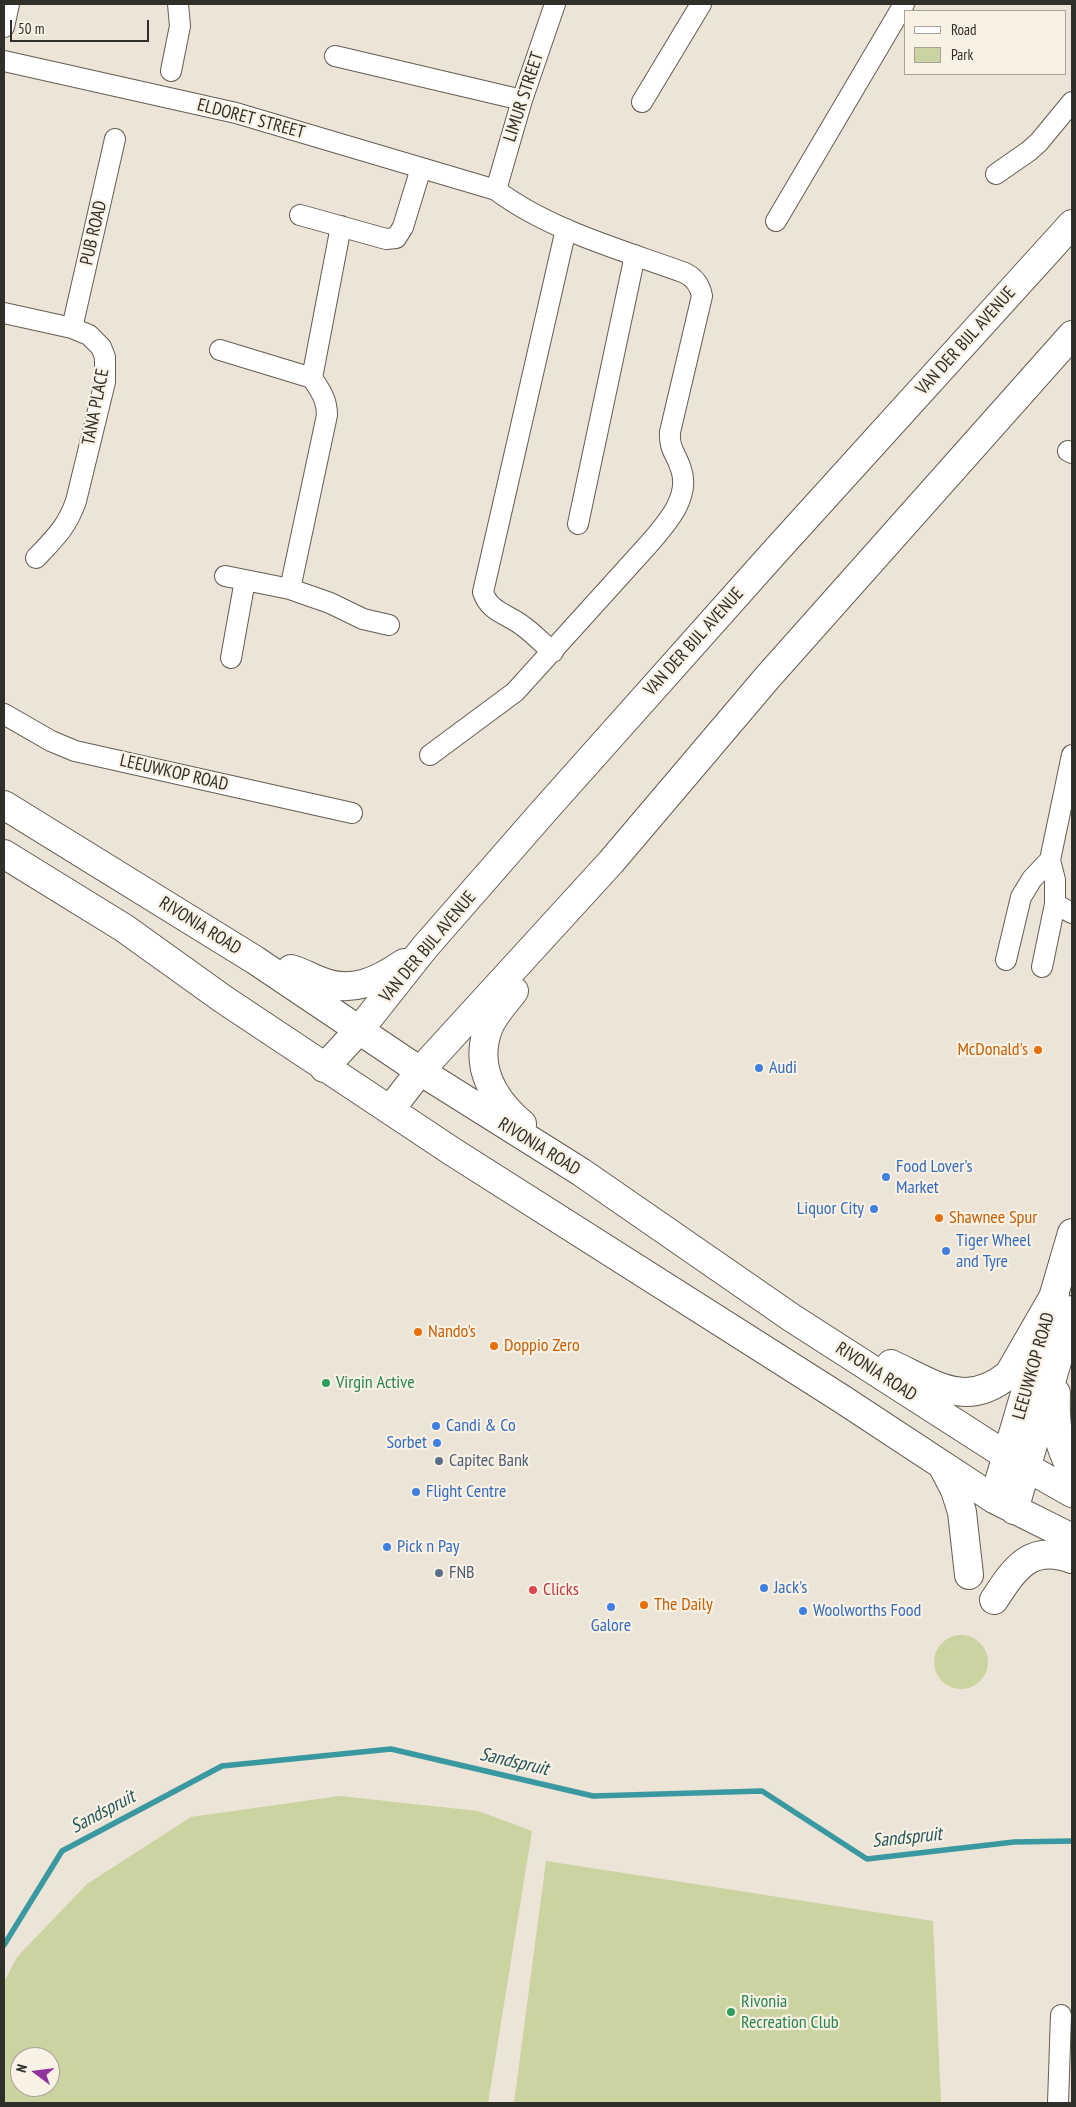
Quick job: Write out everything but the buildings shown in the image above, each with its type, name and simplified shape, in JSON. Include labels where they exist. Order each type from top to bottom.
[{"type":"main road","name":"VAN DER BIJL AVENUE","points":[[324,1068],[360,1029],[425,947],[772,555],[1072,224]]},
{"type":"main road","points":[[390,1110],[420,1071],[611,862],[767,678],[1072,335]]},
{"type":"main road","name":"RIVONIA ROAD","points":[[4,805],[255,960],[420,1071],[581,1172],[792,1318],[1016,1462],[1072,1492]]},
{"type":"main road","points":[[4,854],[124,928],[324,1068],[634,1268],[842,1399],[1004,1505],[1072,1538]]},
{"type":"main road","points":[[581,1172],[500,1103],[485,1074],[484,1043],[495,1015],[611,862]]},
{"type":"main road","points":[[255,960],[300,971],[321,982],[337,986],[359,986],[374,982],[388,974],[425,947]]},
{"type":"main road","name":"LEEUWKOP ROAD","points":[[1016,1462],[1056,1364],[1072,1233]]},
{"type":"main road","points":[[792,1318],[940,1387],[968,1394],[981,1391],[1000,1382],[1009,1374],[1064,1302]]},
{"type":"main road","name":"LEEUWKOP ROAD","points":[[1004,1505],[1064,1302]]},
{"type":"main road","points":[[1056,1364],[1056,1426],[1059,1442],[1072,1470]]},
{"type":"main road","points":[[942,1465],[955,1490],[962,1512],[969,1575]]},
{"type":"main road","points":[[994,1600],[1009,1577],[1028,1560],[1038,1555],[1049,1554],[1072,1560]]},
{"type":"street","points":[[4,27],[9,4]]},
{"type":"street","points":[[171,71],[180,26],[178,4]]},
{"type":"street","name":"LIMUR STREET","points":[[496,190],[522,100],[555,4]]},
{"type":"street","points":[[642,102],[702,4]]},
{"type":"street","points":[[776,221],[904,4]]},
{"type":"street","points":[[335,56],[522,100]]},
{"type":"street","name":"ELDORET STREET","points":[[4,61],[236,113],[496,190],[529,212],[566,229],[691,276],[700,288],[700,304],[670,432],[669,445],[680,467],[684,481],[677,506],[666,523],[516,692],[430,755]]},
{"type":"street","points":[[996,174],[1039,142],[1072,102]]},
{"type":"street","name":"PUB ROAD","points":[[72,328],[115,139]]},
{"type":"street","points":[[300,214],[386,239],[396,238],[403,227],[421,168]]},
{"type":"street","points":[[312,378],[342,226]]},
{"type":"street","points":[[553,652],[524,627],[491,607],[486,601],[483,592],[566,229]]},
{"type":"street","points":[[578,524],[635,255]]},
{"type":"street","name":"TANA PLACE","points":[[4,313],[72,328],[89,335],[101,347],[105,357],[105,382],[70,520],[36,558]]},
{"type":"street","points":[[220,350],[312,378],[323,394],[327,406],[327,415],[290,589]]},
{"type":"street","points":[[225,576],[290,589],[330,603],[363,619],[389,625]]},
{"type":"street","points":[[231,658],[245,580]]},
{"type":"street","name":"LEEUWKOP ROAD","points":[[4,714],[50,742],[75,751],[352,813]]},
{"type":"street","points":[[1042,967],[1054,904],[1055,880],[1050,860],[1072,755]]},
{"type":"street","points":[[1006,960],[1020,897],[1032,879],[1050,860]]},
{"type":"street","points":[[1054,904],[1072,914]]},
{"type":"street","points":[[1058,2103],[1061,2016]]},
{"type":"green space","points":[[961,1635],[971,1637],[980,1643],[986,1652],[988,1662],[986,1672],[980,1681],[971,1687],[961,1689],[951,1687],[942,1681],[936,1672],[934,1662],[936,1652],[942,1643],[951,1637]]},
{"type":"green space","points":[[340,1796],[478,1811],[532,1831],[488,2103],[4,2103],[4,1982],[17,1957],[87,1884],[191,1817]]},
{"type":"green space","name":"Rivonia Recreation Club","points":[[546,1861],[933,1921],[941,2103],[514,2103]]},
{"type":"waterway","name":"Sandspruit","points":[[4,1945],[62,1851],[222,1766],[391,1749],[593,1796],[762,1791],[867,1859],[1014,1842],[1072,1841]]},
{"type":"place","name":"McDonald's","points":[[1038,1050]]},
{"type":"place","name":"Audi","points":[[759,1068]]},
{"type":"place","name":"Food Lover's Market","points":[[886,1177]]},
{"type":"place","name":"Liquor City","points":[[874,1209]]},
{"type":"place","name":"Shawnee Spur","points":[[939,1218]]},
{"type":"place","name":"Tiger Wheel and Tyre","points":[[946,1251]]},
{"type":"place","name":"Nando's","points":[[418,1332]]},
{"type":"place","name":"Doppio Zero","points":[[494,1346]]},
{"type":"place","name":"Virgin Active","points":[[326,1383]]},
{"type":"place","name":"Candi & Co","points":[[436,1426]]},
{"type":"place","name":"Sorbet","points":[[437,1443]]},
{"type":"place","name":"Capitec Bank","points":[[439,1461]]},
{"type":"place","name":"Flight Centre","points":[[416,1492]]},
{"type":"place","name":"Pick n Pay","points":[[387,1547]]},
{"type":"place","name":"FNB","points":[[439,1573]]},
{"type":"place","name":"Jack's","points":[[764,1588]]},
{"type":"place","name":"Clicks","points":[[533,1590]]},
{"type":"place","name":"The Daily","points":[[644,1605]]},
{"type":"place","name":"Galore","points":[[611,1607]]},
{"type":"place","name":"Woolworths Food","points":[[803,1611]]},
{"type":"place","name":"Rivonia Recreation Club","points":[[731,2012]]}]
